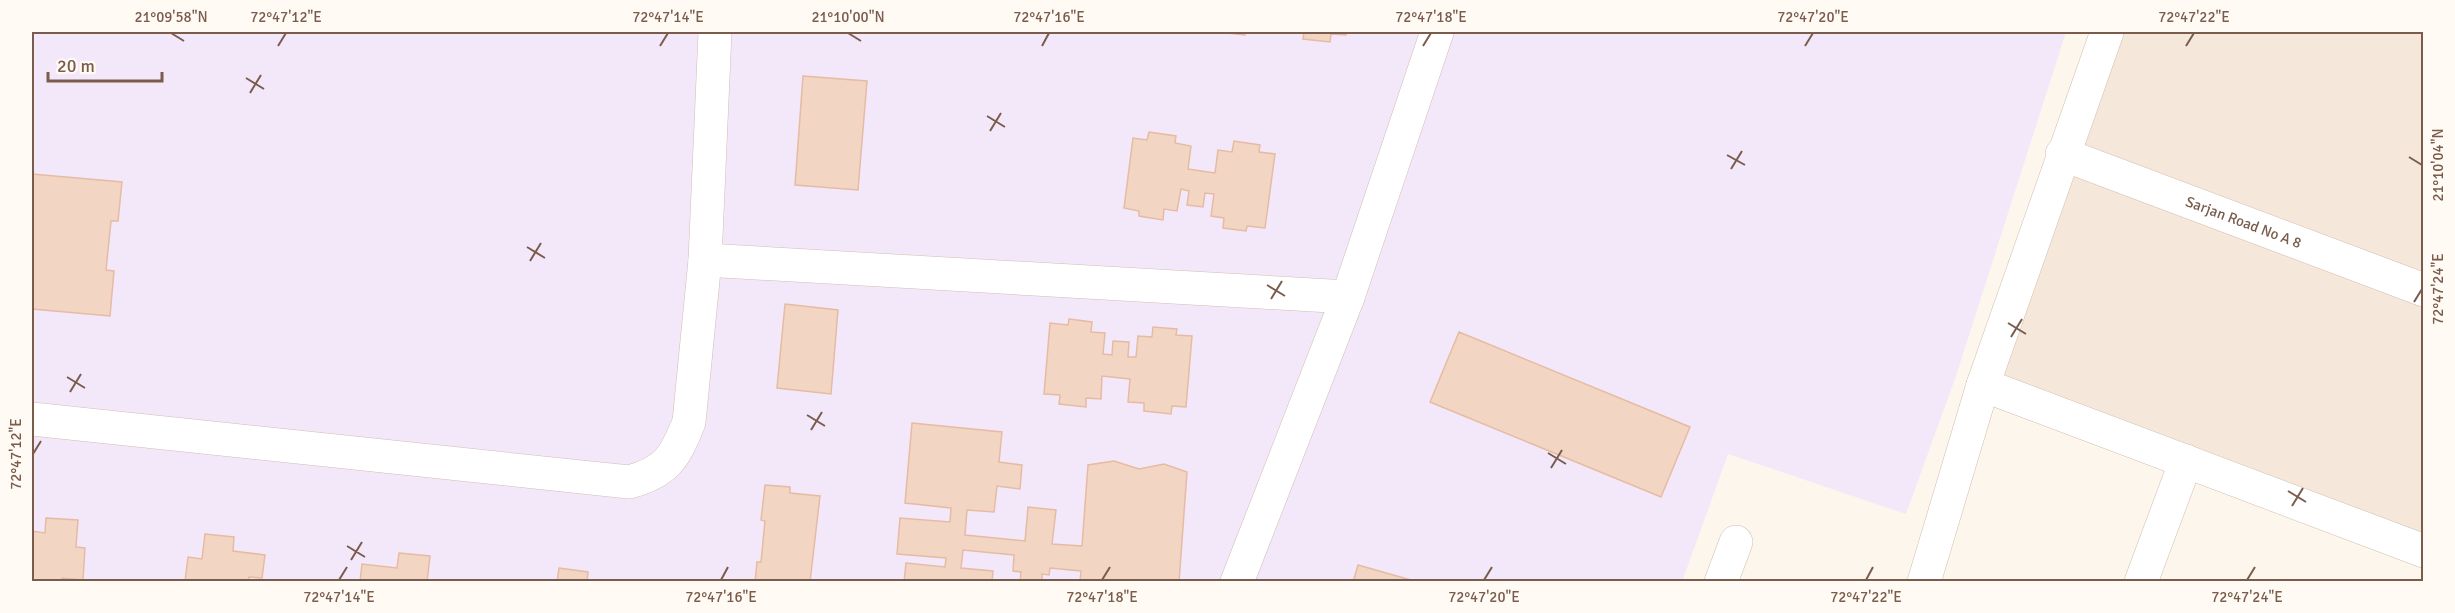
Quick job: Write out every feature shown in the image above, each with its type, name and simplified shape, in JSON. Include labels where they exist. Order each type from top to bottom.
[{"type":"street","points":[[32,419],[629,482],[650,476],[665,465],[680,444],[689,422],[705,260],[715,32]]},
{"type":"street","points":[[1237,582],[1348,297],[1437,32]]},
{"type":"street","points":[[1924,582],[1983,385],[2062,154],[2107,32]]},
{"type":"street","name":"Sarjan Road No A 8","points":[[2062,154],[2424,290]]},
{"type":"street","points":[[705,260],[1348,297]]},
{"type":"street","points":[[1983,385],[2424,551]]},
{"type":"street","points":[[2141,582],[2186,461]]},
{"type":"street","points":[[1721,582],[1736,542]]},
{"type":"shaded area","points":[[32,32],[2066,32],[1956,376],[1906,514],[1728,454],[1682,582],[32,581]]},
{"type":"shaded area","points":[[2121,32],[2423,32],[2423,568],[1993,407]]},
{"type":"building","points":[[1218,32],[1245,32],[1245,35]]},
{"type":"building","points":[[1304,32],[1346,32],[1346,35],[1331,34],[1330,42],[1303,39]]},
{"type":"building","points":[[803,76],[867,81],[858,190],[795,185]]},
{"type":"building","points":[[1149,132],[1176,136],[1175,143],[1191,146],[1188,169],[1215,173],[1218,150],[1232,152],[1234,141],[1260,145],[1259,152],[1275,154],[1265,228],[1247,226],[1246,231],[1223,228],[1224,218],[1211,216],[1214,194],[1205,193],[1203,207],[1187,205],[1189,191],[1181,189],[1177,211],[1164,209],[1163,220],[1139,216],[1139,211],[1124,208],[1133,138],[1147,140]]},
{"type":"building","points":[[32,174],[122,182],[118,221],[111,221],[106,270],[114,271],[110,316],[32,309]]},
{"type":"building","points":[[785,304],[838,310],[831,394],[777,388]]},
{"type":"building","points":[[1069,319],[1092,322],[1091,332],[1105,333],[1103,354],[1112,355],[1113,341],[1129,342],[1128,357],[1136,357],[1138,336],[1152,337],[1153,327],[1177,329],[1176,335],[1192,336],[1186,407],[1172,406],[1171,414],[1144,411],[1144,403],[1128,402],[1130,379],[1102,376],[1101,399],[1086,398],[1086,407],[1059,404],[1060,395],[1044,394],[1050,323],[1068,325]]},
{"type":"building","points":[[1459,332],[1690,427],[1661,497],[1430,402]]},
{"type":"building","points":[[912,423],[1002,432],[999,462],[1022,465],[1020,489],[997,486],[994,512],[967,510],[965,535],[1025,541],[1028,507],[1056,510],[1052,544],[1082,546],[1088,465],[1114,461],[1139,469],[1164,464],[1187,472],[1179,582],[1080,582],[1081,571],[1050,568],[1049,575],[1042,574],[1042,582],[1020,582],[1021,572],[1013,571],[1014,555],[963,550],[961,568],[993,571],[992,582],[904,582],[906,563],[945,567],[946,558],[897,554],[900,518],[950,522],[951,508],[905,503]]},
{"type":"building","points":[[765,485],[790,487],[790,493],[820,496],[810,582],[755,582],[757,562],[761,562],[765,521],[761,520]]},
{"type":"building","points":[[46,518],[78,520],[76,547],[85,548],[83,580],[62,578],[62,582],[32,582],[32,531],[45,533]]},
{"type":"building","points":[[205,534],[234,537],[233,551],[265,555],[262,578],[249,577],[248,582],[185,582],[188,557],[202,559]]},
{"type":"building","points":[[399,553],[430,556],[427,582],[360,582],[362,564],[397,568]]},
{"type":"building","points":[[1358,565],[1418,582],[1353,582]]},
{"type":"building","points":[[559,568],[588,572],[587,582],[557,582]]}]
